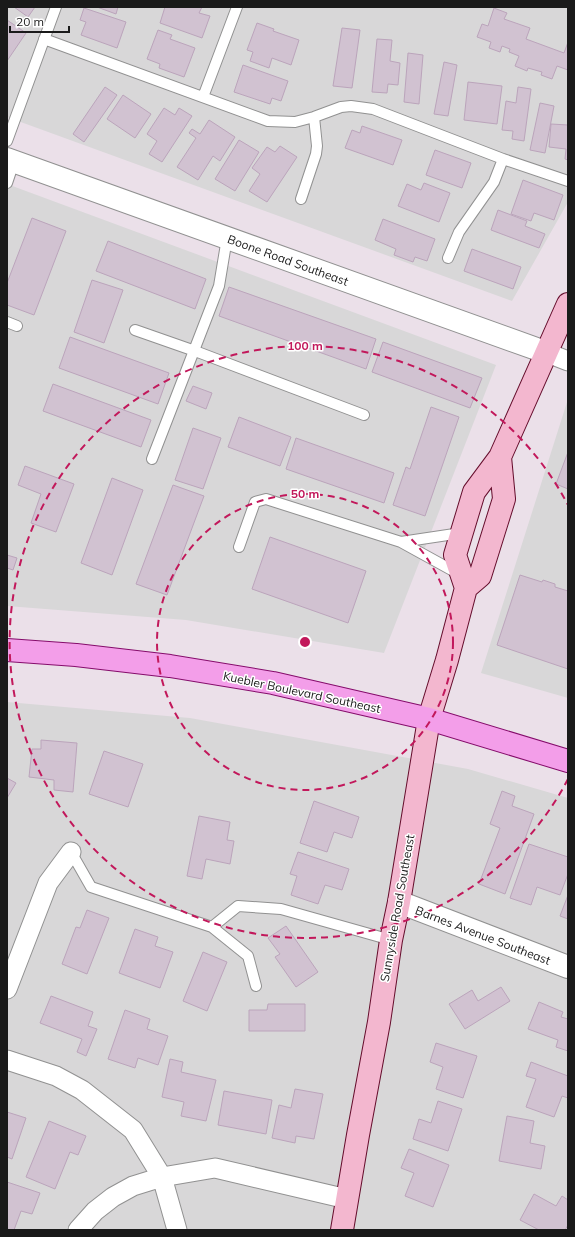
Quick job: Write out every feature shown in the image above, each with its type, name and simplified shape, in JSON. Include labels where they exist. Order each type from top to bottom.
[{"type":"main road","points":[[500,457],[504,500],[480,576],[463,581],[454,555],[474,492],[500,457],[568,304]]},
{"type":"main road","name":"Sunnyside Road Southeast","points":[[342,1230],[379,1022],[391,940],[399,902],[429,719],[447,660],[463,581]]},
{"type":"main road","name":"Kuebler Boulevard Southeast","points":[[7,650],[76,655],[178,667],[273,683],[429,719],[568,761]]},
{"type":"street","name":"Boone Road Southeast","points":[[11,160],[568,361]]},
{"type":"street","points":[[7,989],[48,883],[71,852]]},
{"type":"street","name":"Barnes Avenue Southeast","points":[[399,902],[568,967]]},
{"type":"street","points":[[7,1060],[56,1076],[82,1090],[133,1130],[162,1177],[177,1230]]},
{"type":"street","points":[[78,1230],[95,1211],[113,1197],[133,1186],[162,1177],[215,1168],[347,1199]]},
{"type":"lane","points":[[7,141],[56,7]]},
{"type":"lane","points":[[203,97],[237,7]]},
{"type":"lane","points":[[44,39],[268,121],[295,122],[341,107],[351,106],[366,108],[503,159],[568,180]]},
{"type":"lane","points":[[301,199],[316,154],[314,117]]},
{"type":"lane","points":[[448,258],[459,232],[498,175],[503,159]]},
{"type":"lane","points":[[7,183],[11,160]]},
{"type":"lane","points":[[152,459],[219,286],[227,238]]},
{"type":"lane","points":[[7,322],[17,326]]},
{"type":"lane","points":[[135,330],[364,415]]},
{"type":"lane","points":[[239,547],[255,502],[266,499],[400,542],[463,581]]},
{"type":"lane","points":[[400,542],[461,533]]},
{"type":"lane","points":[[71,852],[92,888],[212,927],[248,956],[256,986]]},
{"type":"lane","points":[[212,927],[238,906],[280,909],[391,940]]},
{"type":"shaded area","points":[[7,7],[568,7],[568,202],[512,301],[7,117]]},
{"type":"shaded area","points":[[7,184],[496,365],[384,653],[186,620],[7,606]]},
{"type":"shaded area","points":[[568,399],[568,698],[481,673]]},
{"type":"shaded area","points":[[7,702],[190,718],[468,769],[568,798],[568,1230],[7,1230]]},
{"type":"building","points":[[14,7],[35,7],[28,17]]},
{"type":"building","points":[[97,7],[118,7],[116,14]]},
{"type":"building","points":[[165,7],[202,7],[199,13],[210,16],[202,38],[160,23]]},
{"type":"building","points":[[84,8],[126,22],[117,48],[81,35],[86,22],[80,20]]},
{"type":"building","points":[[494,8],[507,13],[504,19],[530,28],[526,39],[564,53],[568,42],[568,70],[557,66],[552,79],[541,75],[542,72],[528,68],[527,71],[515,66],[519,56],[509,52],[510,49],[502,46],[500,52],[489,48],[491,42],[477,37],[482,24],[488,26]]},
{"type":"building","points":[[7,20],[26,33],[7,61]]},
{"type":"building","points":[[257,23],[274,29],[273,31],[299,40],[291,65],[272,58],[269,68],[250,61],[253,52],[247,50]]},
{"type":"building","points":[[342,28],[360,30],[352,88],[333,86]]},
{"type":"building","points":[[158,30],[172,35],[170,39],[195,48],[184,77],[159,68],[160,64],[147,59]]},
{"type":"building","points":[[377,39],[392,40],[390,61],[400,63],[398,85],[388,84],[387,93],[372,92]]},
{"type":"building","points":[[408,53],[423,55],[419,104],[404,102]]},
{"type":"building","points":[[444,62],[457,65],[448,116],[434,114]]},
{"type":"building","points":[[243,65],[288,81],[281,101],[272,98],[270,104],[234,92]]},
{"type":"building","points":[[468,82],[502,86],[497,124],[464,120]]},
{"type":"building","points":[[105,87],[117,95],[84,142],[73,134]]},
{"type":"building","points":[[518,87],[531,89],[524,141],[512,139],[513,131],[502,130],[506,101],[516,103]]},
{"type":"building","points":[[123,95],[151,114],[135,138],[107,119]]},
{"type":"building","points":[[540,103],[554,106],[545,153],[530,150]]},
{"type":"building","points":[[164,108],[175,115],[179,108],[192,116],[162,162],[149,154],[157,141],[147,134]]},
{"type":"building","points":[[209,120],[235,137],[220,161],[213,156],[198,180],[177,167],[196,138],[189,133],[192,129],[200,134]]},
{"type":"building","points":[[551,124],[568,125],[568,160],[565,159],[566,149],[549,147]]},
{"type":"building","points":[[362,126],[402,140],[393,165],[345,148],[352,130],[360,133]]},
{"type":"building","points":[[239,140],[259,152],[235,191],[215,179]]},
{"type":"building","points":[[280,146],[297,157],[267,202],[249,191],[260,174],[252,168],[267,147],[275,152]]},
{"type":"building","points":[[435,150],[471,163],[462,188],[426,175]]},
{"type":"building","points":[[523,180],[563,195],[554,220],[534,213],[531,221],[511,214]]},
{"type":"building","points":[[424,183],[450,193],[439,222],[398,206],[407,184],[421,190]]},
{"type":"building","points":[[498,210],[527,221],[525,226],[545,234],[539,248],[491,230]]},
{"type":"building","points":[[32,218],[66,231],[34,315],[7,305],[7,283]]},
{"type":"building","points":[[383,219],[435,239],[427,261],[415,257],[413,262],[394,255],[396,249],[375,240]]},
{"type":"building","points":[[108,241],[206,279],[195,309],[96,271]]},
{"type":"building","points":[[472,249],[521,267],[513,289],[464,271]]},
{"type":"building","points":[[92,280],[123,290],[104,343],[74,332]]},
{"type":"building","points":[[229,287],[376,339],[366,369],[219,316]]},
{"type":"building","points":[[70,337],[169,373],[158,404],[59,368]]},
{"type":"building","points":[[383,342],[482,378],[470,408],[372,372]]},
{"type":"building","points":[[53,384],[151,420],[141,447],[43,411]]},
{"type":"building","points":[[193,386],[212,393],[206,409],[186,401]]},
{"type":"building","points":[[431,407],[459,417],[425,516],[393,505],[406,467],[410,469]]},
{"type":"building","points":[[239,417],[291,437],[280,466],[228,447]]},
{"type":"building","points":[[193,428],[221,438],[203,489],[175,480]]},
{"type":"building","points":[[296,438],[394,473],[384,503],[286,469]]},
{"type":"building","points":[[568,452],[568,489],[556,484]]},
{"type":"building","points":[[25,466],[74,484],[56,532],[31,523],[41,494],[18,485]]},
{"type":"building","points":[[112,478],[143,490],[112,575],[81,563]]},
{"type":"building","points":[[173,485],[204,496],[167,595],[136,584]]},
{"type":"building","points":[[270,537],[366,571],[348,623],[252,589]]},
{"type":"building","points":[[7,555],[17,558],[13,570],[7,568]]},
{"type":"building","points":[[520,575],[542,582],[543,580],[555,584],[555,587],[568,591],[568,669],[497,645]]},
{"type":"building","points":[[41,740],[77,743],[73,792],[54,790],[54,780],[29,777],[32,749],[41,749]]},
{"type":"building","points":[[104,751],[143,764],[128,807],[89,794]]},
{"type":"building","points":[[7,778],[16,783],[7,798]]},
{"type":"building","points":[[502,791],[515,796],[512,806],[534,814],[505,894],[479,884],[500,828],[490,824]]},
{"type":"building","points":[[314,801],[359,817],[352,838],[334,832],[327,852],[300,843]]},
{"type":"building","points":[[199,816],[230,822],[227,840],[234,841],[230,864],[206,859],[202,879],[187,876]]},
{"type":"building","points":[[529,844],[568,857],[568,874],[560,895],[537,887],[531,905],[510,898]]},
{"type":"building","points":[[298,852],[349,869],[342,890],[325,885],[318,904],[291,895],[297,876],[290,874]]},
{"type":"building","points":[[568,895],[568,919],[560,916]]},
{"type":"building","points":[[87,910],[109,918],[87,974],[62,964],[76,927],[80,928]]},
{"type":"building","points":[[286,926],[318,972],[296,987],[275,957],[280,954],[268,938]]},
{"type":"building","points":[[135,929],[158,937],[155,946],[173,952],[160,988],[119,973]]},
{"type":"building","points":[[203,952],[227,962],[207,1011],[183,1001]]},
{"type":"building","points":[[501,987],[510,1001],[465,1029],[449,1004],[472,990],[478,1001]]},
{"type":"building","points":[[51,996],[93,1012],[88,1026],[97,1029],[86,1056],[77,1052],[82,1039],[40,1023]]},
{"type":"building","points":[[539,1002],[563,1012],[561,1017],[568,1019],[568,1051],[556,1047],[558,1040],[528,1029]]},
{"type":"building","points":[[268,1004],[305,1004],[305,1031],[249,1031],[249,1010],[267,1010]]},
{"type":"building","points":[[125,1010],[150,1019],[147,1029],[168,1036],[158,1065],[138,1058],[135,1068],[108,1059]]},
{"type":"building","points":[[436,1043],[477,1056],[463,1098],[436,1089],[443,1067],[430,1062]]},
{"type":"building","points":[[170,1059],[183,1062],[181,1072],[216,1080],[206,1121],[181,1116],[184,1102],[162,1097]]},
{"type":"building","points":[[531,1062],[568,1076],[568,1098],[562,1096],[554,1117],[526,1107],[536,1079],[526,1076]]},
{"type":"building","points":[[295,1089],[323,1094],[314,1139],[296,1136],[295,1143],[272,1138],[279,1105],[291,1108]]},
{"type":"building","points":[[224,1091],[272,1100],[266,1134],[218,1125]]},
{"type":"building","points":[[438,1101],[462,1109],[448,1151],[413,1139],[419,1119],[431,1123]]},
{"type":"building","points":[[7,1112],[26,1118],[12,1159],[7,1157]]},
{"type":"building","points":[[507,1116],[534,1121],[530,1143],[545,1146],[541,1169],[499,1161]]},
{"type":"building","points":[[49,1121],[86,1136],[78,1155],[70,1152],[55,1189],[26,1177]]},
{"type":"building","points":[[409,1149],[449,1165],[433,1207],[405,1196],[414,1173],[401,1168]]},
{"type":"building","points":[[7,1182],[40,1193],[32,1214],[21,1211],[14,1230],[7,1229]]},
{"type":"building","points":[[534,1194],[556,1206],[562,1196],[568,1200],[568,1225],[565,1230],[539,1230],[520,1220]]}]
